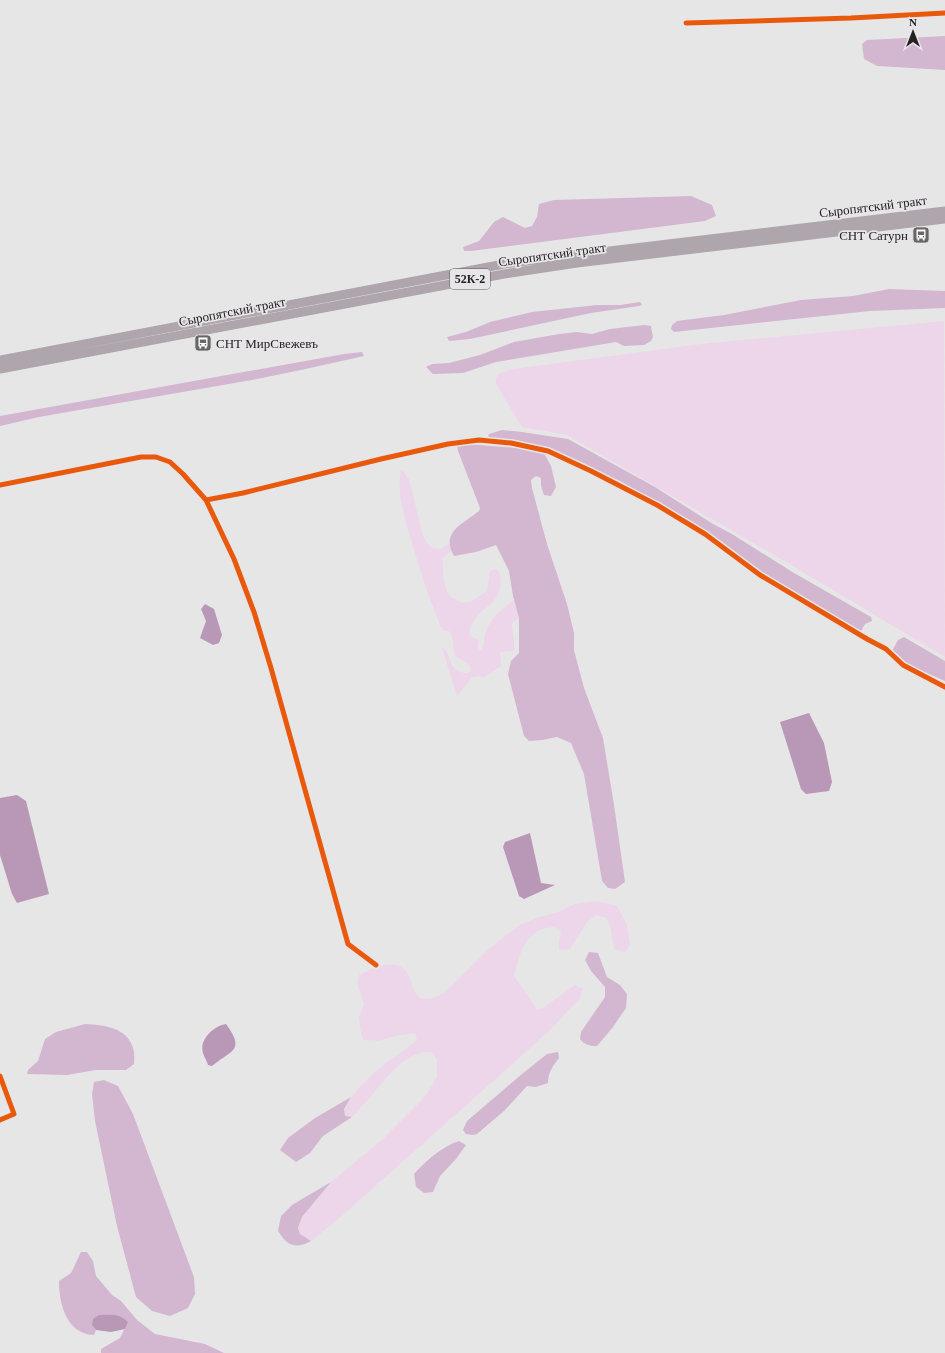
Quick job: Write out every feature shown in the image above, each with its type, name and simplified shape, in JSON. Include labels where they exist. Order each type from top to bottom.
[{"type":"main road","name":"Сыропятский тракт","points":[[0,360],[504,264],[945,211]]},
{"type":"main road","name":"Сыропятский тракт","points":[[0,368],[504,274],[577,263],[945,219]]},
{"type":"street","points":[[686,23],[851,18],[945,13]]},
{"type":"street","points":[[206,500],[243,493],[381,458],[448,444],[479,440],[511,443],[548,451],[657,505],[706,534],[760,575],[866,639],[886,649],[903,665],[945,686]]},
{"type":"street","points":[[0,485],[141,457],[156,457],[170,462],[206,500],[234,559],[254,612],[300,770],[348,944],[376,965]]},
{"type":"street","points":[[0,1076],[14,1114],[0,1120]]},
{"type":"shaded area","points":[[945,36],[945,70],[877,66],[864,59],[862,44],[867,40]]},
{"type":"shaded area","points":[[691,196],[712,205],[716,216],[705,221],[471,251],[464,251],[463,247],[479,241],[494,222],[503,217],[525,228],[532,226],[537,217],[539,204],[554,200]]},
{"type":"shaded area","points":[[889,289],[945,291],[945,308],[870,311],[674,332],[671,329],[672,325],[677,321],[724,315],[801,300],[853,296]]},
{"type":"shaded area","points":[[640,302],[642,305],[639,306],[591,313],[470,339],[449,341],[447,337],[466,332],[490,322],[532,312]]},
{"type":"shaded area","points":[[944,321],[945,657],[786,562],[567,435],[522,427],[496,384],[496,378],[500,373],[513,369],[701,344]]},
{"type":"shaded area","points":[[644,325],[651,326],[653,337],[651,341],[644,345],[624,346],[616,342],[496,362],[463,373],[433,374],[426,367],[432,364],[449,363],[480,355],[514,342],[577,332],[592,334],[610,329]]},
{"type":"shaded area","points":[[362,352],[364,356],[257,379],[39,417],[0,426],[0,416]]},
{"type":"shaded area","points":[[502,430],[568,439],[655,487],[794,573],[871,617],[872,621],[865,624],[860,633],[762,573],[676,513],[620,481],[560,453],[541,446],[492,439],[488,436],[489,434]]},
{"type":"shaded area","points":[[466,444],[530,449],[544,453],[551,466],[556,487],[551,496],[544,495],[541,486],[541,478],[536,476],[531,480],[532,488],[547,544],[567,604],[574,633],[574,650],[584,688],[603,738],[625,882],[615,889],[608,888],[602,881],[584,774],[571,743],[557,737],[529,741],[524,736],[508,674],[511,661],[519,653],[519,618],[513,596],[509,571],[496,545],[476,552],[454,556],[450,548],[450,541],[455,529],[479,511],[480,508],[458,451],[457,446]]},
{"type":"shaded area","points":[[401,471],[403,471],[409,479],[423,536],[430,547],[440,549],[450,544],[451,551],[443,558],[443,568],[446,589],[451,597],[462,603],[472,601],[487,591],[490,571],[495,569],[499,572],[499,592],[495,599],[472,624],[469,634],[479,640],[478,648],[481,651],[485,635],[492,620],[500,611],[514,600],[519,618],[512,623],[515,644],[514,651],[500,652],[501,666],[483,678],[479,676],[471,677],[457,696],[442,648],[445,649],[455,669],[468,673],[471,670],[469,664],[456,657],[451,635],[449,631],[444,631],[441,627],[421,573],[400,497]]},
{"type":"shaded area","points":[[205,604],[214,609],[222,635],[219,643],[213,645],[200,638],[206,621],[201,609]]},
{"type":"shaded area","points":[[904,637],[945,661],[945,681],[904,663],[892,651],[898,640]]},
{"type":"shaded area","points":[[809,713],[824,743],[832,782],[829,791],[806,794],[801,789],[780,722]]},
{"type":"shaded area","points":[[17,795],[26,801],[49,894],[17,903],[12,894],[0,855],[0,798]]},
{"type":"shaded area","points":[[530,833],[541,883],[555,885],[524,899],[519,896],[503,847],[505,842]]},
{"type":"shaded area","points":[[597,901],[617,906],[627,925],[630,945],[625,952],[614,949],[610,926],[606,918],[596,915],[587,922],[570,949],[559,950],[561,932],[554,927],[542,929],[530,937],[522,949],[514,976],[537,1009],[543,1008],[575,985],[583,989],[580,998],[548,1032],[344,1214],[311,1241],[300,1234],[298,1228],[302,1217],[331,1182],[383,1139],[424,1098],[437,1077],[437,1060],[431,1052],[419,1054],[408,1059],[397,1067],[352,1117],[345,1116],[344,1109],[359,1088],[377,1071],[417,1040],[415,1033],[378,1041],[363,1040],[359,1016],[364,1005],[357,985],[359,975],[371,969],[386,965],[399,966],[405,970],[409,976],[413,989],[419,997],[430,999],[444,993],[491,947],[520,925],[539,917],[558,912],[575,904]]},
{"type":"shaded area","points":[[589,952],[598,953],[607,977],[620,985],[627,994],[626,1008],[597,1046],[587,1045],[580,1039],[581,1032],[605,997],[605,987],[591,971],[585,960]]},
{"type":"shaded area","points":[[85,1024],[107,1026],[120,1031],[130,1041],[134,1050],[134,1064],[126,1070],[96,1070],[67,1075],[27,1074],[28,1070],[38,1061],[45,1039],[56,1032]]},
{"type":"shaded area","points":[[226,1024],[235,1040],[234,1049],[212,1066],[208,1065],[202,1048],[205,1038],[212,1030]]},
{"type":"shaded area","points":[[558,1052],[559,1058],[550,1072],[548,1083],[536,1087],[527,1086],[504,1111],[477,1134],[466,1134],[463,1130],[467,1121],[547,1054]]},
{"type":"shaded area","points":[[104,1080],[118,1086],[133,1114],[194,1277],[195,1294],[188,1308],[170,1316],[152,1311],[136,1297],[117,1226],[95,1121],[92,1094],[94,1082]]},
{"type":"shaded area","points":[[351,1097],[344,1109],[345,1116],[352,1117],[323,1136],[310,1153],[296,1162],[280,1150],[288,1138],[315,1118]]},
{"type":"shaded area","points":[[459,1141],[466,1145],[456,1159],[440,1176],[433,1192],[424,1193],[416,1187],[414,1174],[435,1154]]},
{"type":"shaded area","points":[[331,1182],[302,1217],[298,1228],[300,1234],[311,1241],[300,1245],[292,1245],[288,1243],[278,1231],[281,1216],[292,1205]]},
{"type":"shaded area","points":[[81,1252],[87,1252],[93,1261],[96,1276],[112,1295],[121,1301],[137,1320],[155,1334],[205,1344],[224,1353],[101,1353],[101,1349],[120,1338],[128,1322],[119,1316],[110,1316],[92,1325],[96,1330],[94,1335],[84,1333],[77,1329],[66,1316],[59,1290],[59,1281],[71,1273]]},
{"type":"shaded area","points":[[99,1315],[118,1316],[122,1317],[128,1322],[125,1329],[111,1332],[96,1330],[92,1325],[93,1319]]},
{"type":"cycle path","points":[[686,23],[851,18],[945,13]]},
{"type":"cycle path","points":[[206,500],[243,493],[448,444],[479,440],[511,443],[548,451],[657,505],[705,534],[760,575],[886,649],[903,665],[945,687]]},
{"type":"cycle path","points":[[0,485],[141,457],[156,457],[170,462],[206,500],[234,559],[254,612],[348,944],[376,965]]},
{"type":"cycle path","points":[[0,1076],[14,1114],[0,1120]]},
{"type":"place","name":"СНТ Сатурн","points":[[921,235]]},
{"type":"place","name":"СНТ МирСвежевъ","points":[[203,343]]}]
